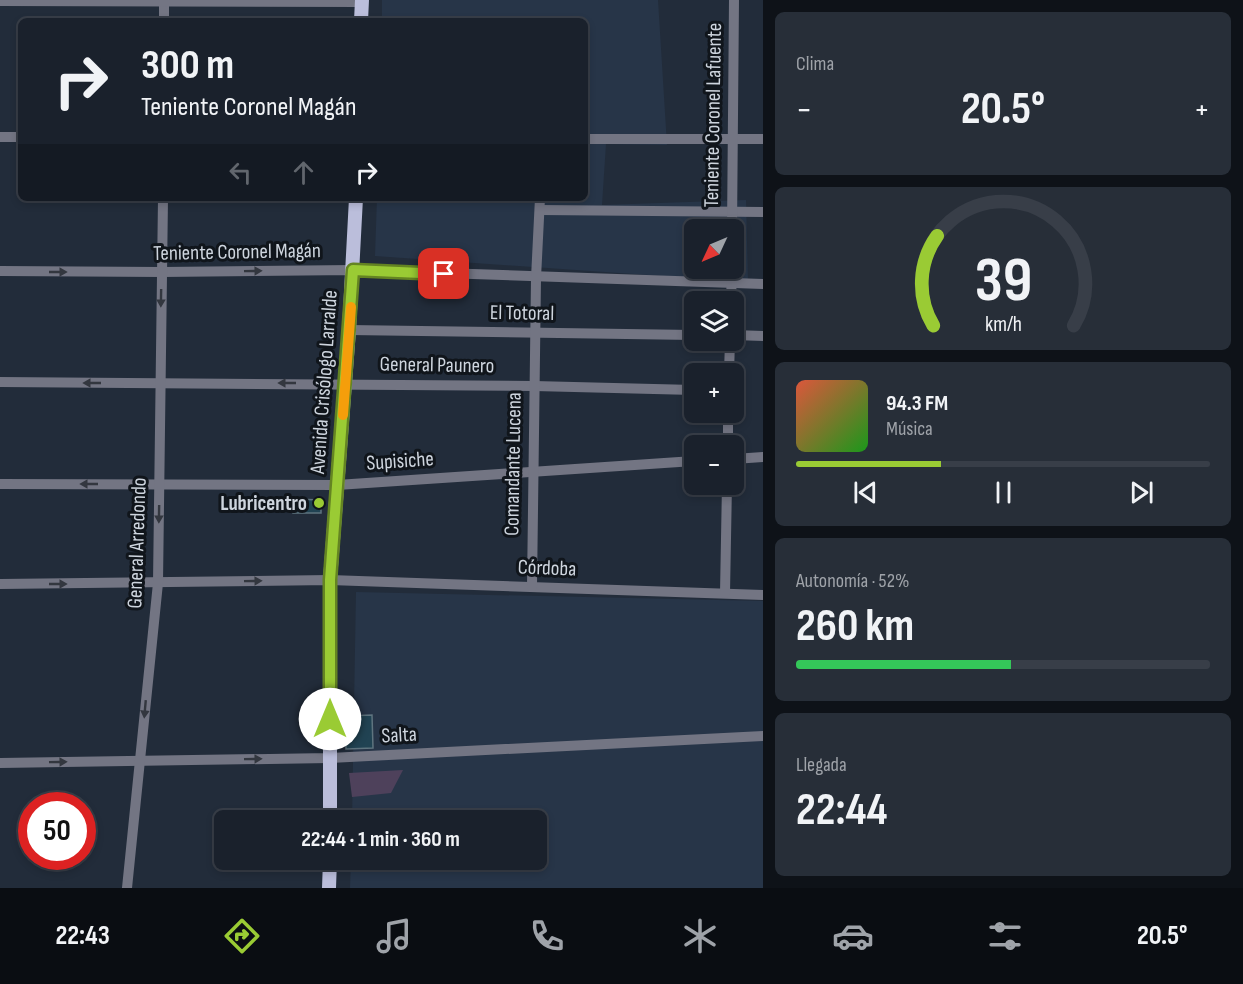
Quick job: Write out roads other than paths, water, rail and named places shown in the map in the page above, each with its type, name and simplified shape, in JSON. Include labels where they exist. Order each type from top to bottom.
[{"type":"main road","points":[[361,18],[362,1]]},
{"type":"main road","name":"Avenida Crisólogo Larralde","points":[[330,810],[330,580],[349,330],[356,201]]},
{"type":"main road","points":[[329,888],[330,870]]},
{"type":"street","name":"Teniente Coronel Lafuente","points":[[732,219],[734,0]]},
{"type":"street","points":[[0,1],[362,1]]},
{"type":"street","points":[[164,1],[164,18]]},
{"type":"street","points":[[0,137],[18,137]]},
{"type":"street","points":[[588,139],[763,139]]},
{"type":"street","name":"General Arredondo","points":[[127,888],[158,583],[163,201]]},
{"type":"street","points":[[540,204],[763,212]]},
{"type":"street","name":"Comandante Lucena","points":[[531,587],[536,278],[540,204]]},
{"type":"street","name":"Teniente Coronel Magán","points":[[0,271],[353,270],[763,284]]},
{"type":"street","points":[[732,279],[732,291]]},
{"type":"street","name":"El Totoral","points":[[349,330],[684,335]]},
{"type":"street","points":[[744,335],[763,336]]},
{"type":"street","name":"General Paunero","points":[[0,382],[534,386],[684,390]]},
{"type":"street","points":[[744,458],[763,457]]},
{"type":"street","name":"Supisiche","points":[[0,484],[337,484],[684,462]]},
{"type":"street","points":[[725,593],[727,495]]},
{"type":"street","name":"Córdoba","points":[[0,584],[330,580],[763,595]]},
{"type":"street","name":"Salta","points":[[0,763],[330,758],[763,736]]},
{"type":"place","name":"Lubricentro","points":[[319,503]]}]
